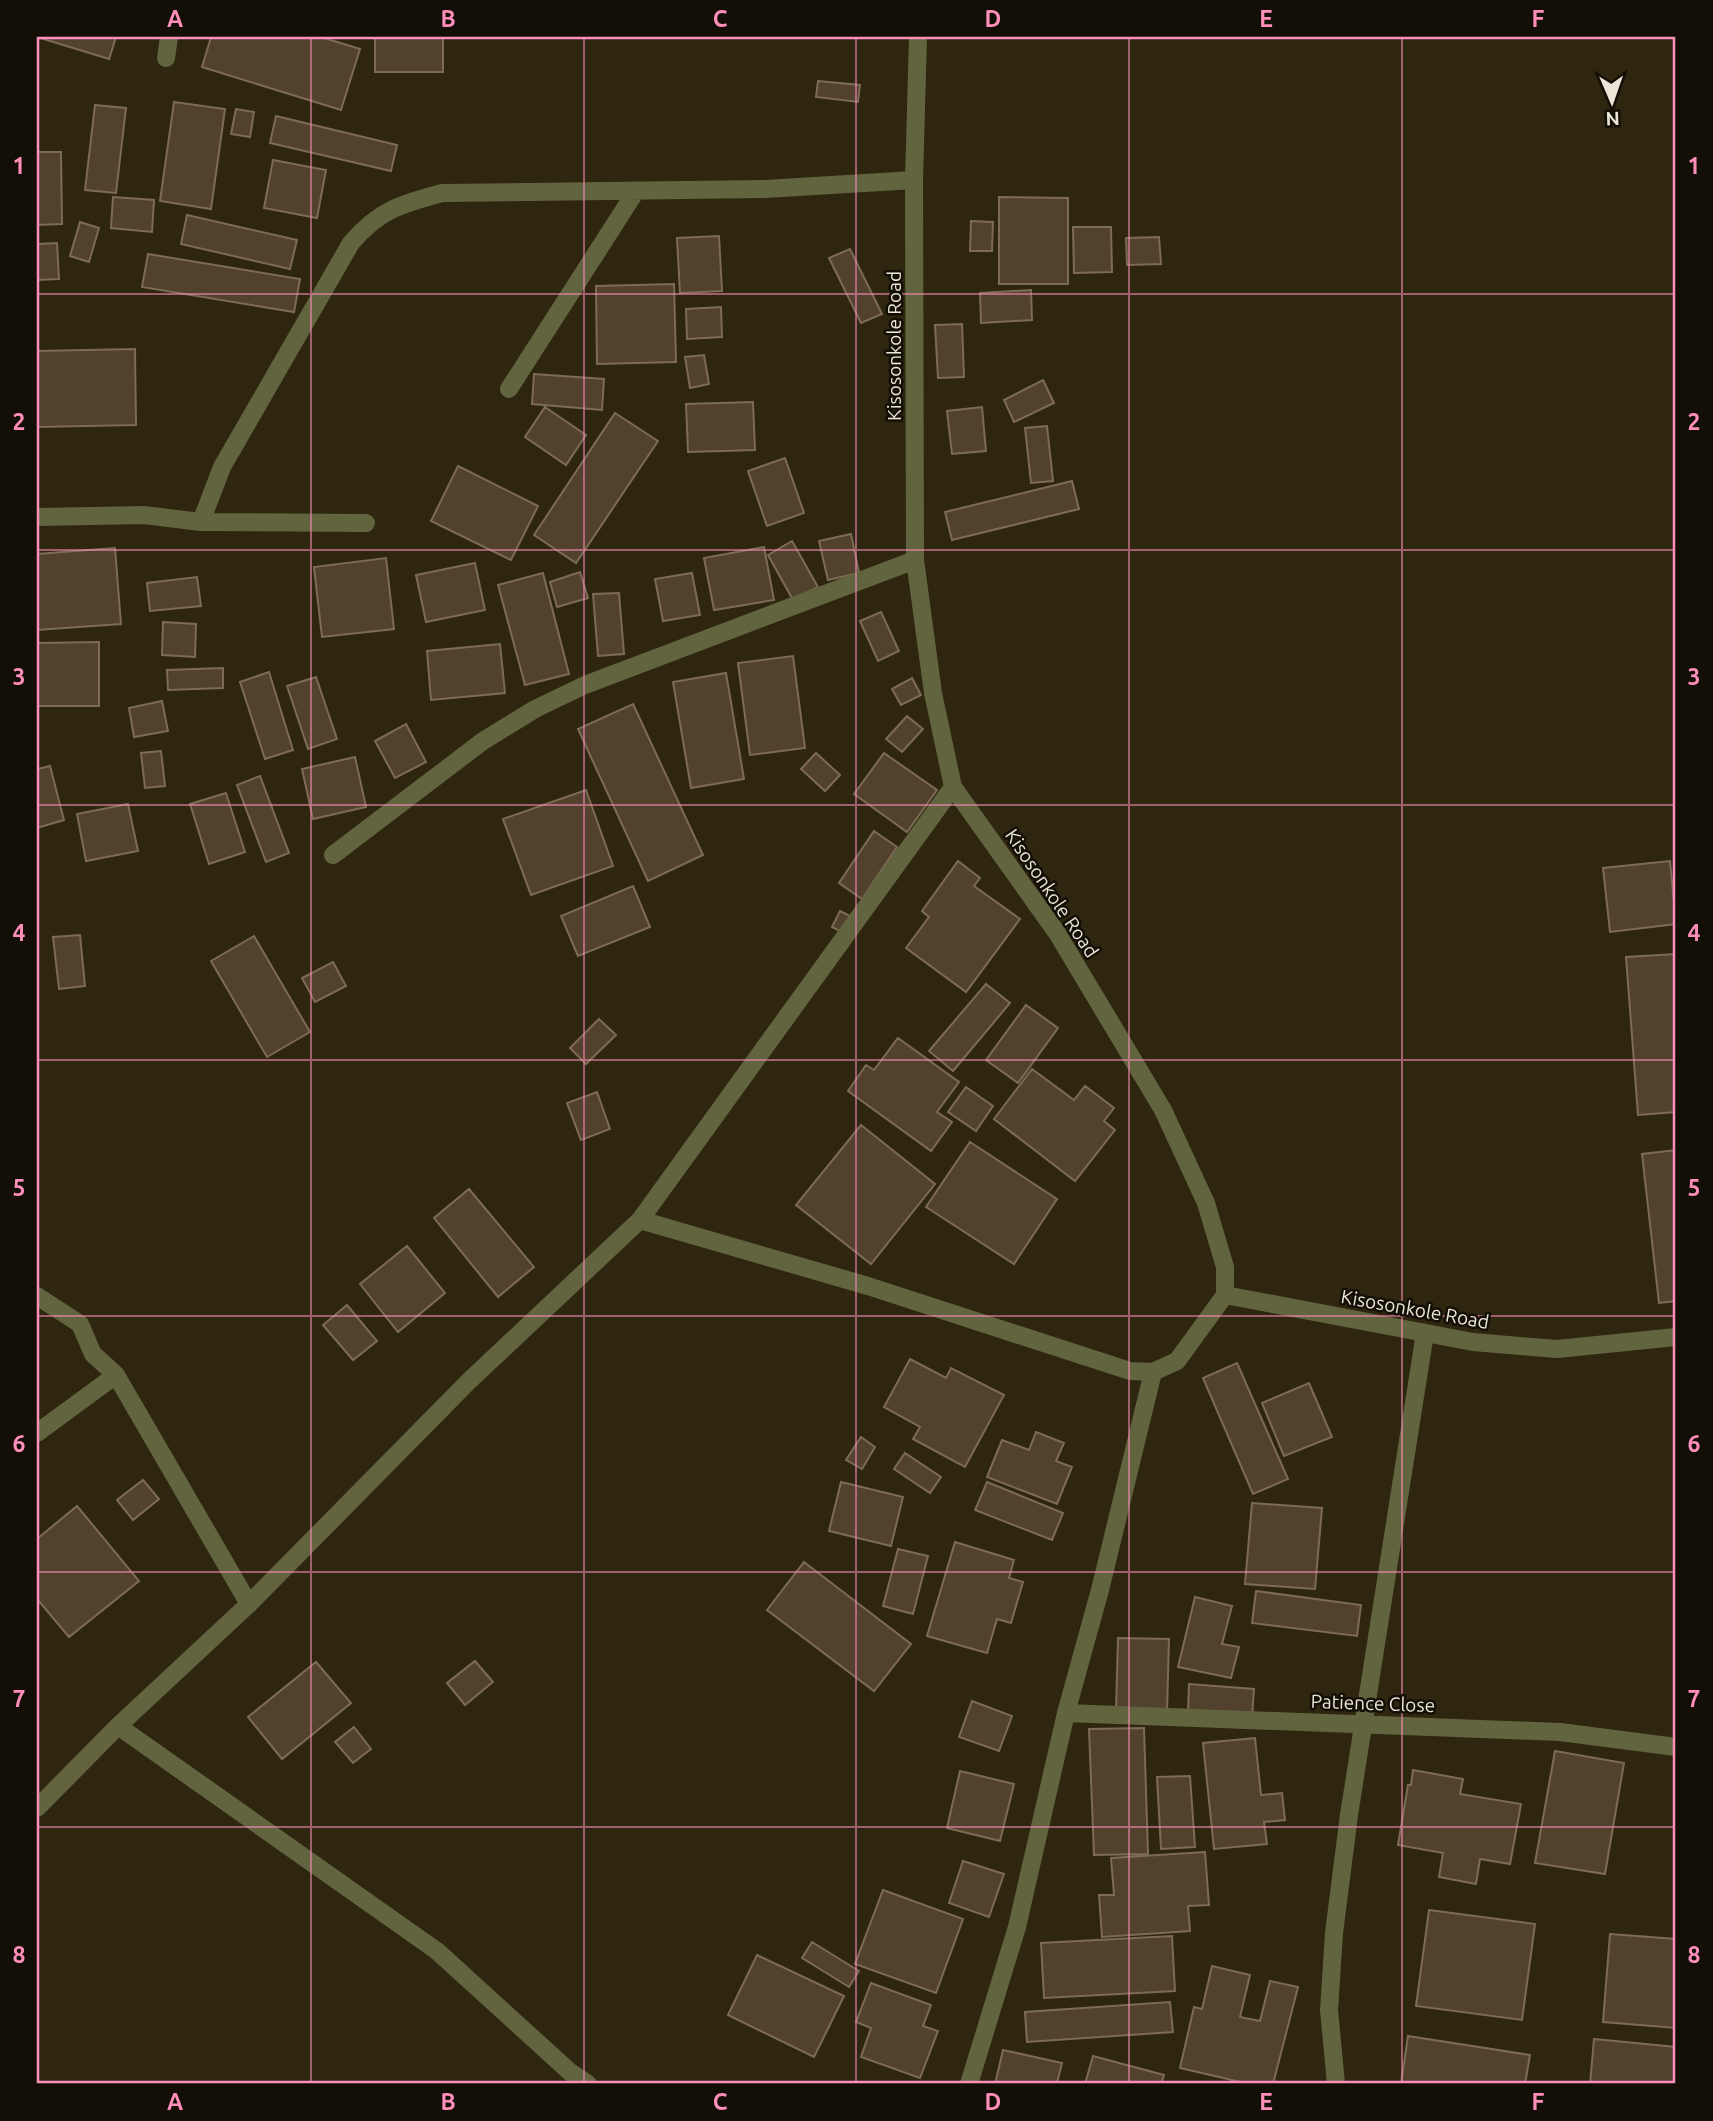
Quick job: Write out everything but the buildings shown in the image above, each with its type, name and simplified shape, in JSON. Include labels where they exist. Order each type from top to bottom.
[{"type":"street","points":[[166,58],[169,37]]},
{"type":"street","name":"Kisosonkole Road","points":[[918,37],[914,180],[915,560],[933,693],[953,786],[1057,933],[1163,1110],[1206,1203],[1225,1267],[1225,1295],[1473,1342],[1557,1349],[1676,1337]]},
{"type":"street","points":[[201,522],[222,467],[351,243],[368,223],[404,203],[442,193],[765,189],[914,180]]},
{"type":"street","points":[[509,389],[636,191]]},
{"type":"street","points":[[37,516],[144,515],[201,522],[366,523]]},
{"type":"street","points":[[333,855],[483,741],[534,709],[584,685],[915,560]]},
{"type":"street","points":[[37,1808],[118,1726],[249,1604],[469,1381],[640,1220],[953,786]]},
{"type":"street","points":[[640,1220],[868,1286],[1130,1371],[1153,1372],[1177,1361],[1225,1295]]},
{"type":"street","points":[[37,1296],[80,1324],[93,1354],[116,1375],[249,1604]]},
{"type":"street","points":[[1336,2084],[1329,2010],[1330,1967],[1349,1815],[1426,1333]]},
{"type":"street","points":[[970,2084],[1017,1927],[1066,1713],[1100,1590],[1153,1372]]},
{"type":"street","points":[[37,1433],[116,1375]]},
{"type":"street","name":"Patience Close","points":[[1066,1713],[1560,1732],[1676,1747]]},
{"type":"street","points":[[118,1726],[437,1951],[570,2072],[588,2084]]}]
